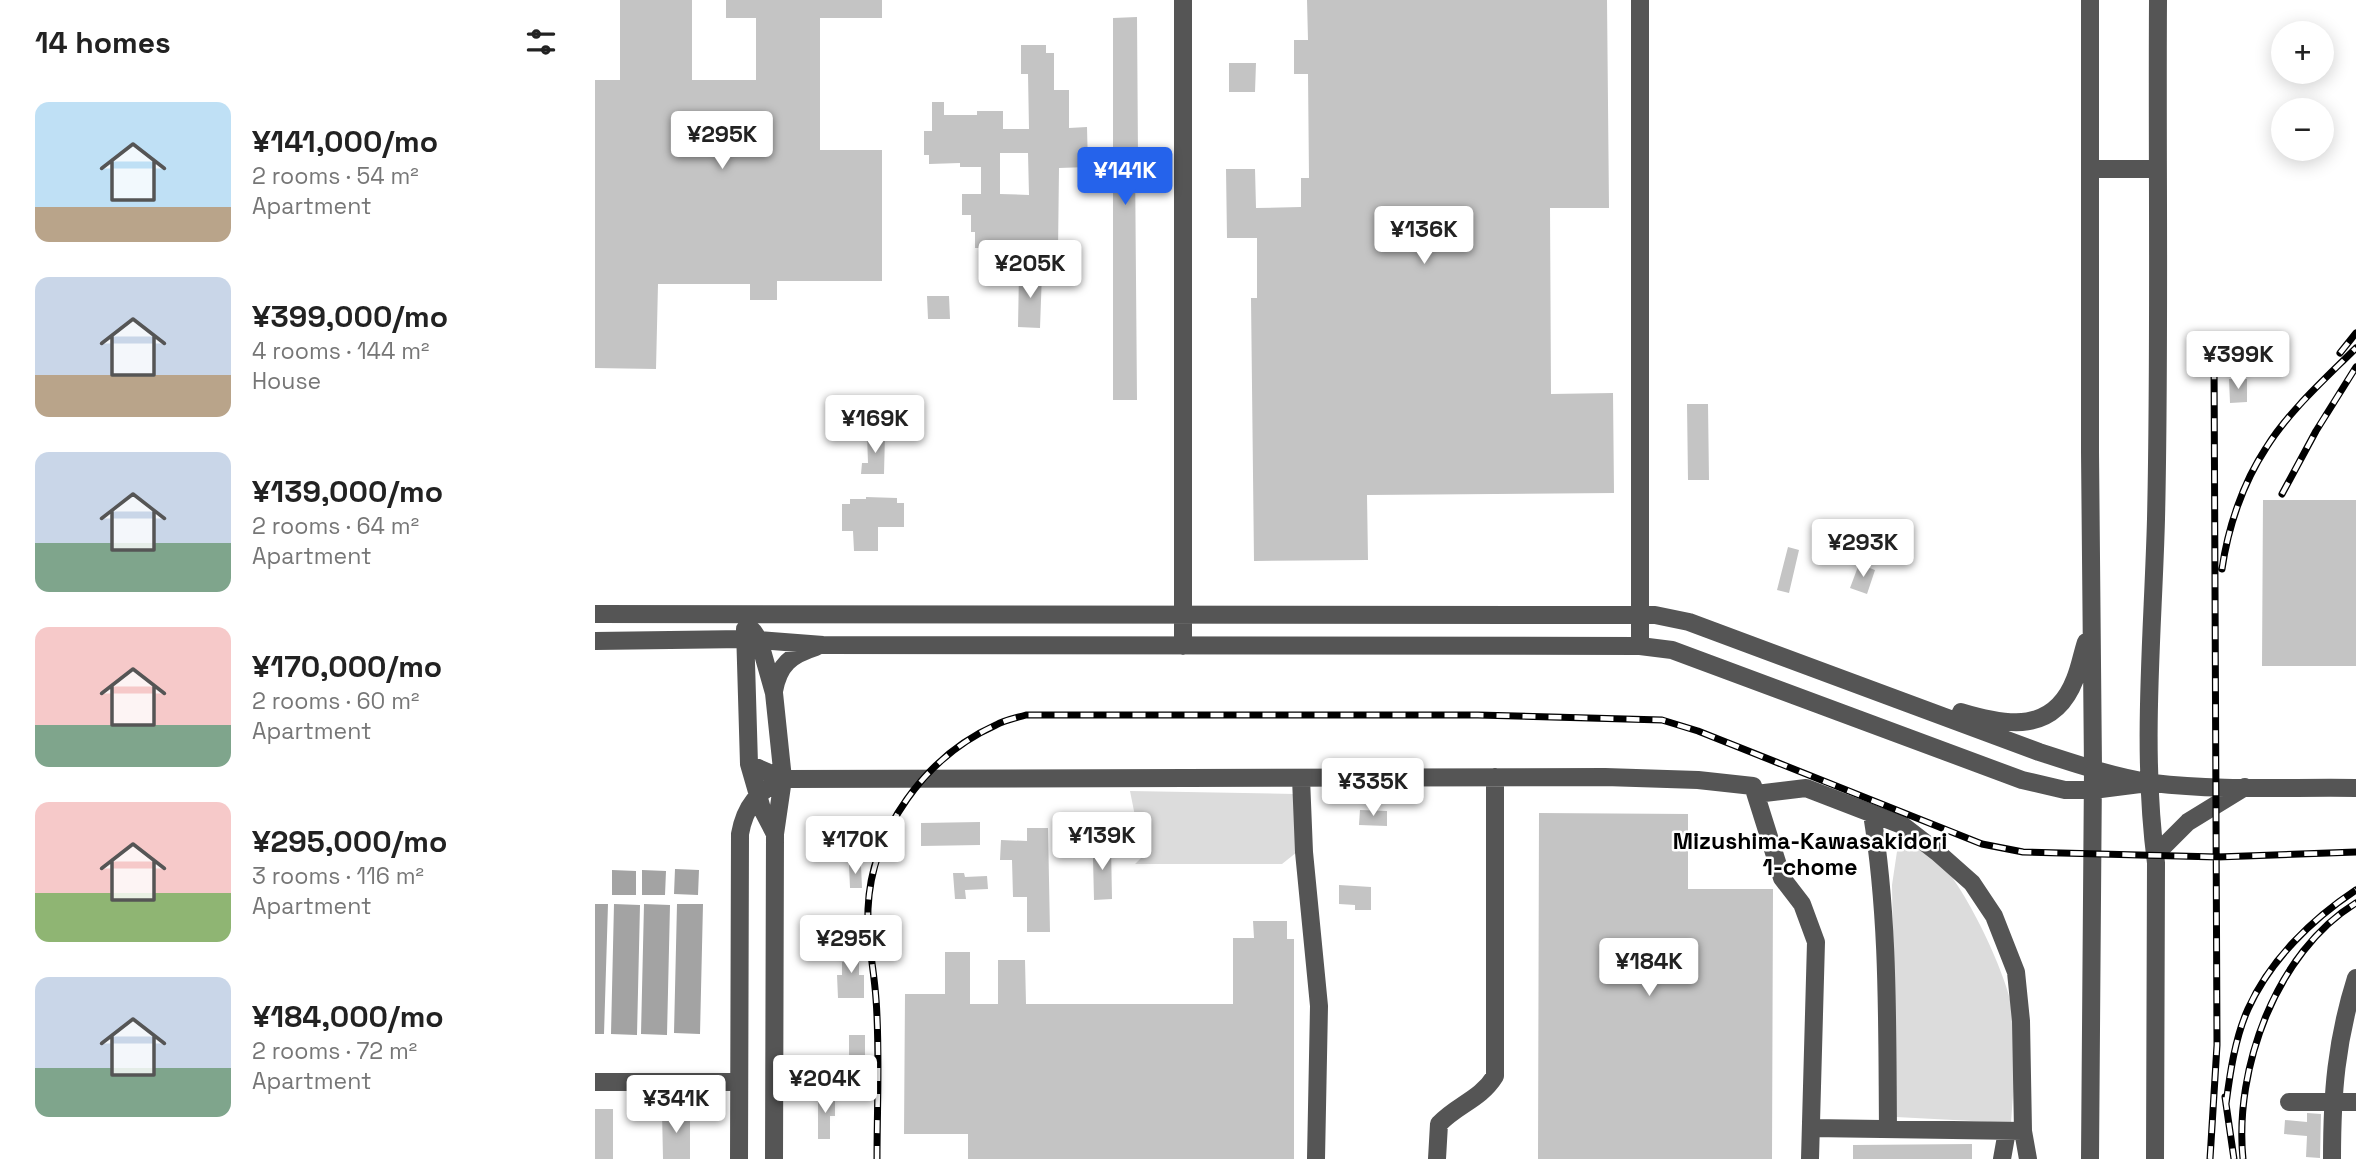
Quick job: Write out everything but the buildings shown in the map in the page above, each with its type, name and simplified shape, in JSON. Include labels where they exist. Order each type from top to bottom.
[{"type":"lane","points":[[1183,0],[1183,646]]},
{"type":"lane","points":[[1640,0],[1640,646]]},
{"type":"lane","points":[[2090,1159],[2093,790],[2091,0]]},
{"type":"lane","points":[[2155,1159],[2155,855],[2151,826],[2149,732],[2156,517],[2158,0]]},
{"type":"lane","points":[[2090,169],[2157,169]]},
{"type":"lane","points":[[595,614],[694,614],[823,645],[1640,646],[1672,650],[2022,780],[2065,790],[2093,790],[2150,782]]},
{"type":"lane","points":[[595,641],[748,629],[1183,615],[1640,614],[1689,622],[2039,752],[2093,769],[2150,782],[2245,787],[2356,788]]},
{"type":"lane","points":[[1839,678],[1882,686],[1983,718],[2016,723],[2038,721],[2059,707],[2075,681],[2092,628]]},
{"type":"lane","points":[[748,629],[773,693],[783,779],[775,834],[774,1159]]},
{"type":"lane","points":[[748,629],[749,764],[762,808],[775,834]]},
{"type":"lane","points":[[773,693],[782,665],[803,652],[823,645]]},
{"type":"lane","points":[[749,764],[783,779],[1495,777],[1698,780],[1753,786],[1782,878],[1802,904],[1816,942],[1810,1159]]},
{"type":"lane","points":[[1437,1159],[1439,1124],[1448,1114],[1486,1090],[1495,1076],[1495,777]]},
{"type":"lane","points":[[1301,778],[1304,852],[1319,1006],[1316,1159]]},
{"type":"lane","points":[[739,1159],[740,834],[743,816],[758,795],[783,779]]},
{"type":"lane","points":[[2155,855],[2188,822],[2245,787]]},
{"type":"lane","points":[[1756,793],[1806,789],[1902,825],[1972,883],[1994,916],[2012,959],[2017,984],[2021,1021],[2015,1131],[2002,1159]]},
{"type":"lane","points":[[1872,814],[1881,874],[1886,967],[1888,1129]]},
{"type":"lane","points":[[2332,1159],[2332,1102],[2346,1008],[2356,978]]},
{"type":"lane","points":[[595,1082],[739,1082]]},
{"type":"lane","points":[[2289,1102],[2356,1102]]},
{"type":"lane","points":[[1811,1128],[2015,1131]]},
{"type":"lane","points":[[2015,1131],[2028,1159]]},
{"type":"shaded area","points":[[1130,791],[1295,794],[1297,852],[1282,864],[1135,864],[1149,850],[1146,824],[1135,816]]},
{"type":"shaded area","points":[[1899,838],[1926,848],[1942,864],[1970,906],[1996,958],[2012,1007],[2015,1026],[2011,1123],[1896,1117],[1892,885]]},
{"type":"shaded area","points":[[675,869],[699,870],[698,895],[674,894]]},
{"type":"shaded area","points":[[612,870],[636,871],[636,895],[612,895]]},
{"type":"shaded area","points":[[642,870],[666,871],[665,895],[642,895]]},
{"type":"shaded area","points":[[595,904],[608,904],[604,1034],[595,1034]]},
{"type":"shaded area","points":[[614,904],[640,905],[637,1035],[611,1034]]},
{"type":"shaded area","points":[[644,904],[670,905],[667,1035],[641,1034]]},
{"type":"shaded area","points":[[677,904],[703,904],[700,1034],[674,1033]]},
{"type":"railway","points":[[2340,353],[2356,333]]},
{"type":"railway","points":[[2222,569],[2238,506],[2258,462],[2275,434],[2296,408],[2356,348]]},
{"type":"railway","points":[[2210,1159],[2217,1045],[2214,357]]},
{"type":"railway","points":[[2282,494],[2316,431],[2356,367]]},
{"type":"railway","points":[[877,1159],[877,1019],[868,909],[871,880],[879,852],[907,799],[947,756],[996,725],[1026,715],[1478,715],[1662,720],[1698,731],[1982,844],[2023,852],[2217,857],[2356,852]]},
{"type":"railway","points":[[2226,1104],[2240,1032],[2257,991],[2280,957],[2308,927],[2356,890]]},
{"type":"railway","points":[[2243,1159],[2242,1124],[2246,1088],[2254,1051],[2266,1016],[2303,951],[2328,924],[2356,903]]},
{"type":"railway","points":[[2225,1097],[2234,1159]]},
{"type":"district","name":"Mizushima-Kawasakidori 1-chome","points":[[1810,854]]}]
